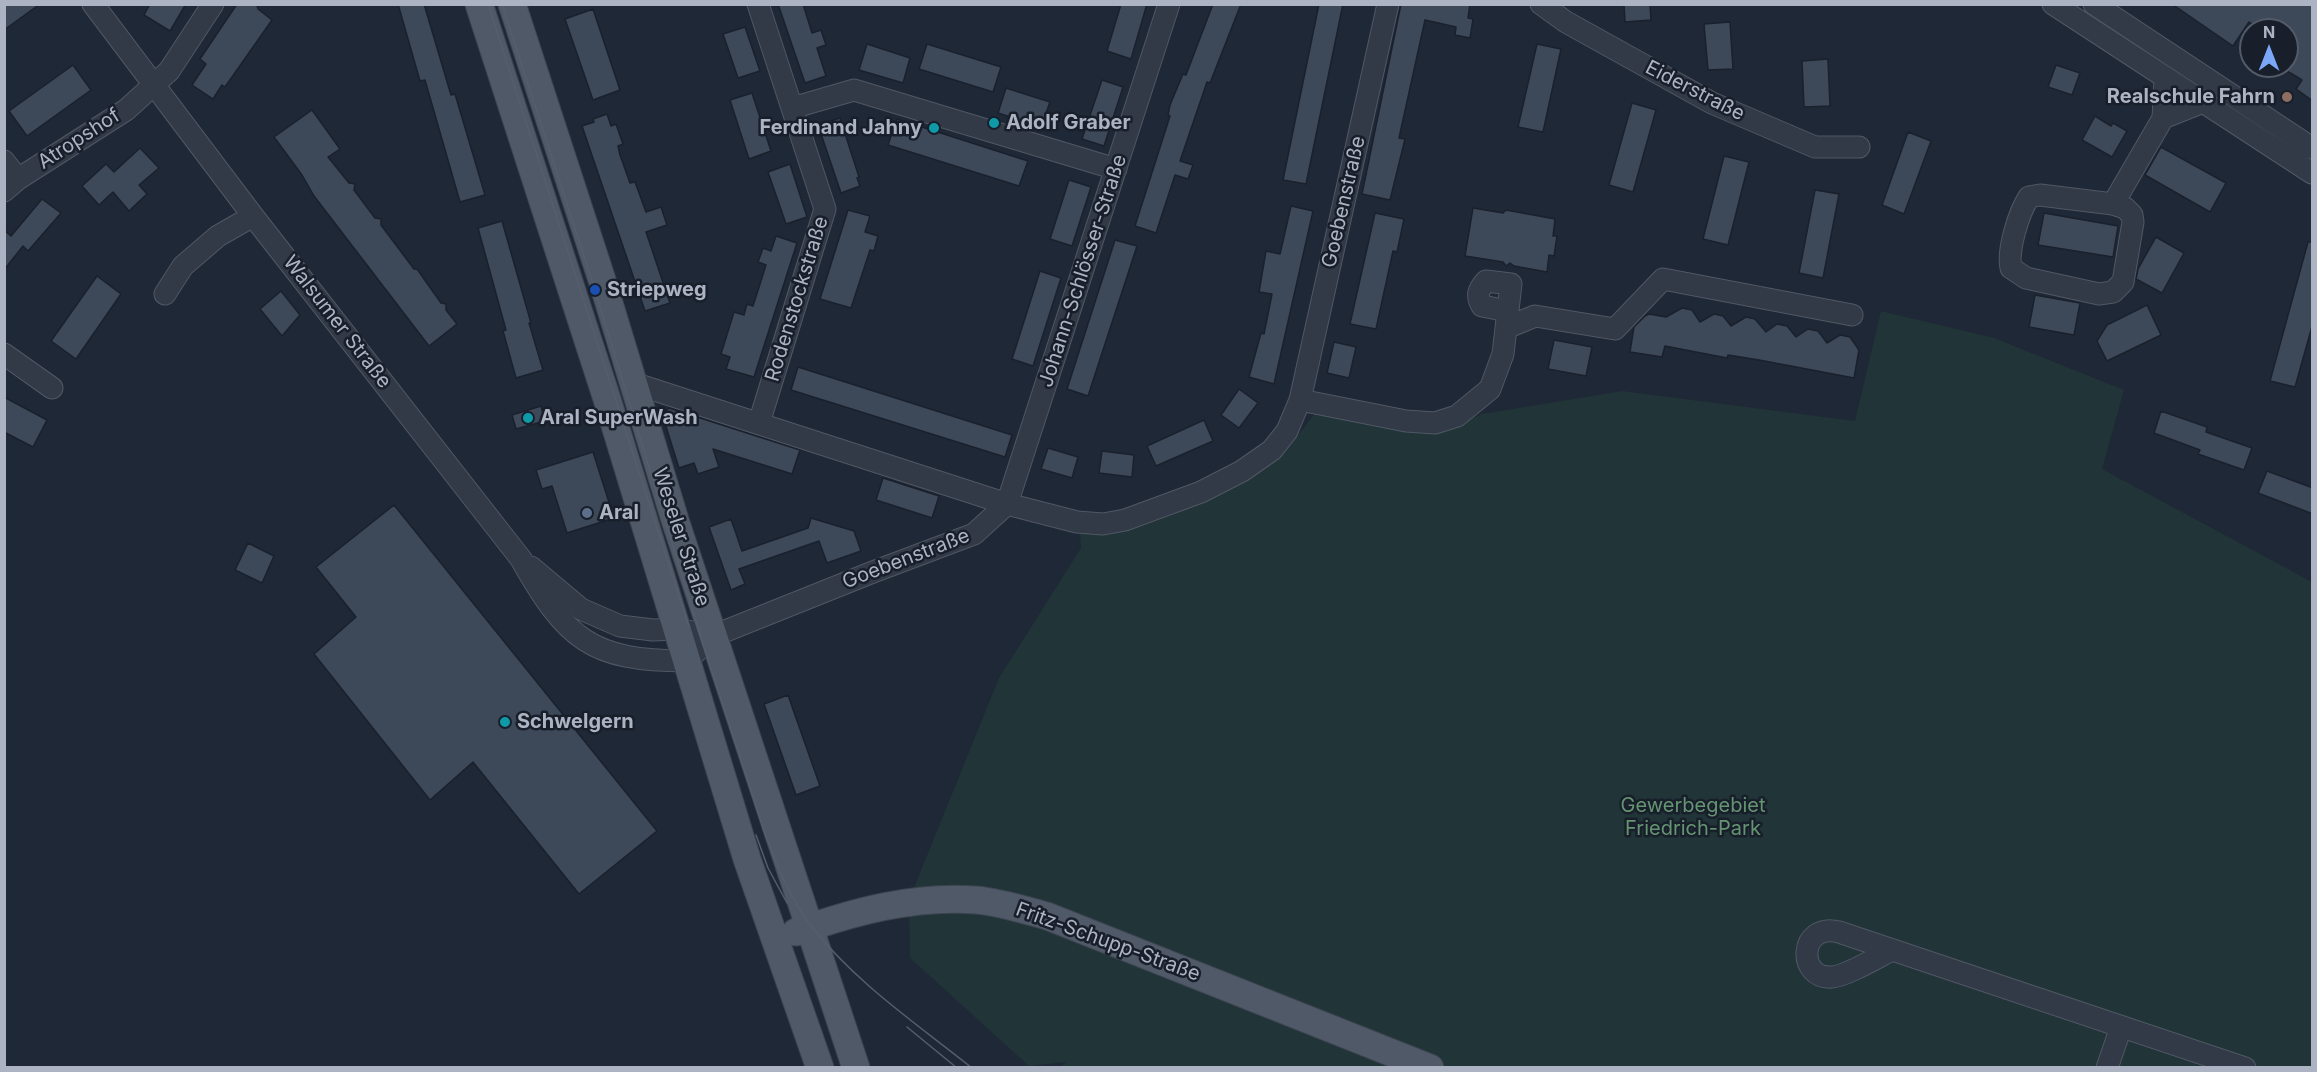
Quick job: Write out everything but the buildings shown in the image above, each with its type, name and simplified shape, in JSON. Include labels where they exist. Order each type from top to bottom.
[{"type":"main road","name":"Weseler Straße","points":[[479,4],[608,399],[747,859],[820,1068]]},
{"type":"main road","name":"Weseler Straße","points":[[512,4],[602,280],[713,636],[811,926],[856,1068]]},
{"type":"main road","name":"Fritz-Schupp-Straße","points":[[775,939],[811,926],[883,906],[940,900],[976,900],[1010,905],[1047,916],[1430,1068]]},
{"type":"street","name":"Walsumer Straße","points":[[93,4],[253,216],[521,559],[543,597],[567,628],[586,642],[614,654],[650,661],[686,661]]},
{"type":"street","name":"Atropshof","points":[[11,185],[126,110],[153,86],[168,71],[213,4]]},
{"type":"street","name":"Rodenstockstraße","points":[[758,4],[825,209],[759,423]]},
{"type":"street","name":"Johann-Schlösser-Straße","points":[[1007,504],[1168,4]]},
{"type":"street","name":"Goebenstraße","points":[[713,636],[974,534],[1007,504],[1077,522],[1103,524],[1125,520],[1201,492],[1242,471],[1272,450],[1287,431],[1300,400],[1388,4]]},
{"type":"street","name":"Eiderstraße","points":[[1541,4],[1566,22],[1712,103],[1815,147],[1859,147]]},
{"type":"street","points":[[2053,4],[2313,173]]},
{"type":"street","points":[[2094,4],[2313,148]]},
{"type":"street","points":[[2113,204],[2163,118],[2165,78]]},
{"type":"street","points":[[792,108],[854,90],[1116,169]]},
{"type":"street","points":[[2163,118],[2203,102]]},
{"type":"street","points":[[4,161],[11,185]]},
{"type":"street","points":[[2040,195],[2113,204],[2126,208],[2132,214],[2133,222],[2123,282],[2113,292],[2099,294],[2026,278],[2011,268],[2008,256],[2024,204],[2029,197],[2040,195]]},
{"type":"street","points":[[165,294],[183,266],[218,236],[253,216]]},
{"type":"street","points":[[1300,400],[1406,421],[1435,423],[1457,416],[1490,389],[1503,354],[1507,319],[1535,316],[1614,329],[1663,279],[1852,315]]},
{"type":"street","points":[[4,354],[52,388]]},
{"type":"street","points":[[633,383],[1007,504]]},
{"type":"street","name":"Walsumer Straße","points":[[521,559],[581,609],[620,626],[653,630],[677,629],[713,636]]},
{"type":"street","points":[[686,661],[713,636]]},
{"type":"street","points":[[1892,950],[2245,1068]]},
{"type":"street","points":[[2107,1068],[2121,1027]]},
{"type":"green space","name":"Gewerbegebiet Friedrich-Park","points":[[1881,311],[1994,338],[2124,390],[2102,469],[2312,582],[2312,1067],[1061,1067],[1066,1062],[1029,1066],[910,958],[909,900],[999,678],[1081,548],[1080,534],[1140,527],[1175,514],[1252,477],[1286,451],[1315,413],[1379,427],[1419,429],[1460,422],[1482,414],[1622,391],[1855,421]]},
{"type":"tram line","points":[[488,4],[689,627]]},
{"type":"tram line","points":[[502,4],[595,290],[703,644],[766,837],[781,872],[805,917],[829,947],[867,985],[972,1068]]},
{"type":"tram line","points":[[756,835],[768,868],[787,903]]},
{"type":"tram line","points":[[907,1027],[957,1068]]},
{"type":"place","name":"Realschule Fahrn","points":[[2287,97]]},
{"type":"place","name":"Adolf Graber","points":[[994,123]]},
{"type":"place","name":"Ferdinand Jahny","points":[[934,128]]},
{"type":"place","name":"Striepweg","points":[[595,290]]},
{"type":"place","name":"Aral SuperWash","points":[[528,418]]},
{"type":"place","name":"Aral","points":[[587,513]]},
{"type":"place","name":"Schwelgern","points":[[505,722]]}]
